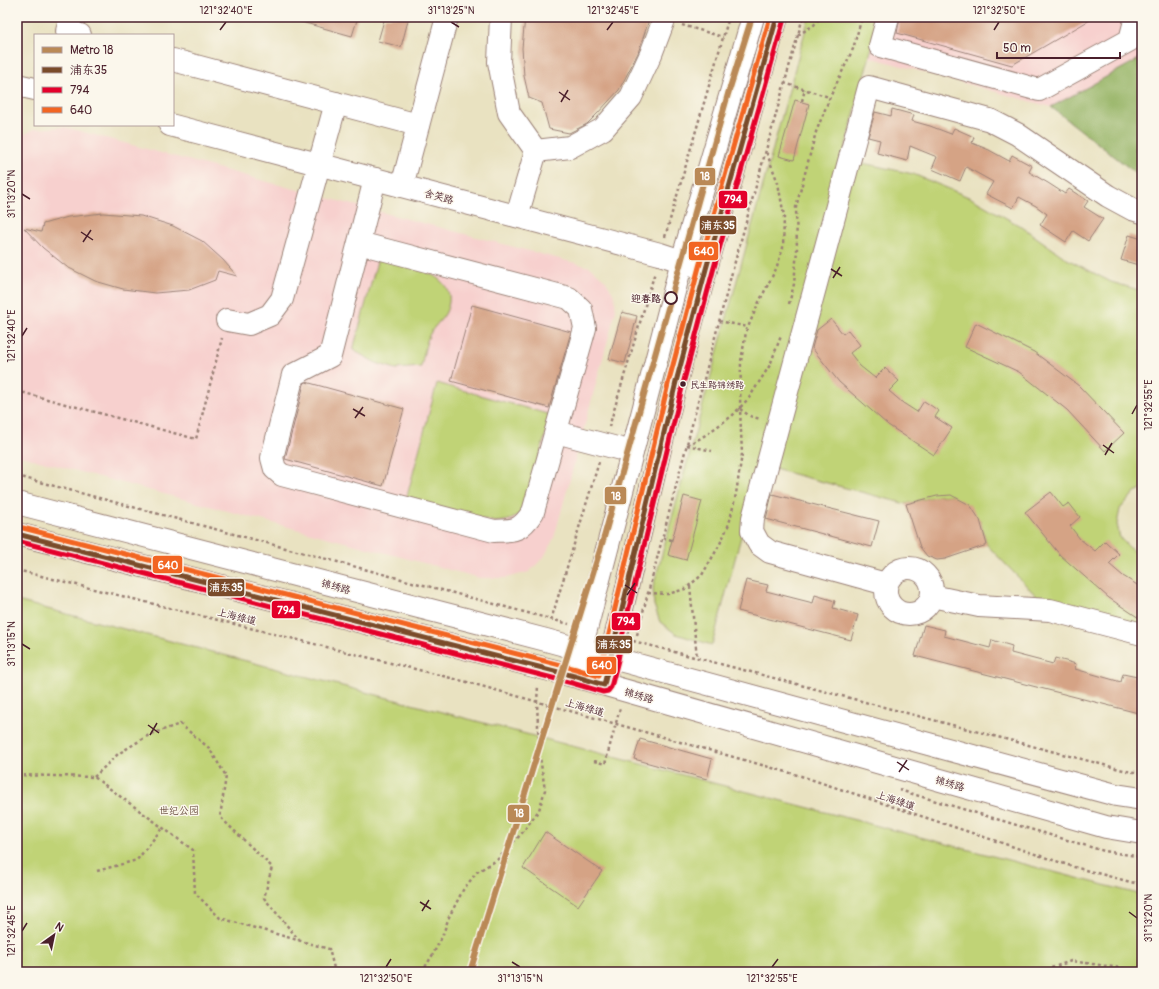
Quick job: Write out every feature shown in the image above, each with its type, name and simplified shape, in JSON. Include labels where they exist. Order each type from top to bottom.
[{"type":"main road","points":[[71,17],[67,32],[76,34]]},
{"type":"main road","points":[[402,186],[447,17]]},
{"type":"main road","points":[[501,17],[499,62],[509,113],[536,150]]},
{"type":"main road","points":[[574,676],[682,261],[753,17]]},
{"type":"main road","points":[[616,694],[621,661],[615,636],[706,269],[777,17]]},
{"type":"main road","points":[[888,17],[880,46],[1039,90],[1130,40],[1136,17]]},
{"type":"main road","points":[[536,150],[570,147],[603,129],[630,97],[651,54],[665,18]]},
{"type":"main road","points":[[174,60],[418,125]]},
{"type":"main road","points":[[17,85],[34,90]]},
{"type":"main road","points":[[886,584],[770,552],[759,544],[752,531],[753,518],[869,86],[990,120],[1017,134],[1108,196],[1132,209],[1142,212]]},
{"type":"main road","points":[[227,320],[249,324],[270,315],[282,299],[336,103]]},
{"type":"main road","name":"含笑路","points":[[174,126],[660,254],[706,269]]},
{"type":"main road","points":[[516,216],[536,150]]},
{"type":"main road","points":[[359,243],[569,298],[581,309],[585,328],[533,512],[524,524],[512,530],[494,531],[282,475],[275,469],[272,458],[293,375],[330,356],[359,243],[376,179]]},
{"type":"main road","points":[[556,432],[632,452]]},
{"type":"main road","name":"锦绣路","points":[[17,503],[546,640],[1116,795],[1142,799]]},
{"type":"main road","name":"锦绣路","points":[[17,534],[540,675],[574,676],[616,694],[1106,827],[1142,833]]},
{"type":"main road","points":[[911,567],[925,574],[930,580],[932,596],[926,608],[920,612],[905,614],[898,612],[891,607],[885,592],[886,584],[896,571],[911,567]]},
{"type":"main road","points":[[932,596],[979,606],[1050,610],[1142,634]]},
{"type":"path","points":[[546,640],[729,17]]},
{"type":"path","points":[[621,661],[648,593],[719,321],[803,17]]},
{"type":"path","points":[[798,35],[814,25],[820,17]]},
{"type":"path","points":[[788,311],[794,284],[797,250],[796,207],[816,132],[830,97],[853,48],[862,17]]},
{"type":"path","points":[[665,18],[723,37]]},
{"type":"path","points":[[784,82],[830,97]]},
{"type":"path","points":[[802,102],[805,89]]},
{"type":"path","points":[[648,593],[668,594],[685,589],[702,575],[719,546],[729,524],[736,494],[742,454],[740,408],[741,361],[746,332],[758,304],[776,269],[782,248],[784,216],[780,190],[765,151]]},
{"type":"path","points":[[17,391],[196,439],[227,320]]},
{"type":"path","points":[[719,321],[748,328]]},
{"type":"path","points":[[687,445],[732,416],[749,398],[770,365],[783,331]]},
{"type":"path","points":[[740,408],[750,416],[778,425]]},
{"type":"path","points":[[687,445],[712,451]]},
{"type":"path","points":[[663,538],[672,540]]},
{"type":"path","name":"上海绿道","points":[[17,570],[444,676],[537,701],[801,776],[1074,867],[1142,885]]},
{"type":"path","points":[[690,585],[697,658]]},
{"type":"path","points":[[422,972],[442,937],[449,917],[468,884],[477,872],[497,860],[522,833],[539,810],[545,790],[539,751],[537,701],[540,675]]},
{"type":"path","points":[[594,761],[605,764],[616,724],[616,694]]},
{"type":"path","points":[[94,777],[118,754],[149,735],[180,724],[209,748],[226,776],[220,817],[272,867],[264,898],[300,940]]},
{"type":"path","points":[[17,775],[94,777],[193,850],[195,893],[220,918],[329,949],[335,972]]},
{"type":"path","points":[[892,788],[1104,851],[1142,857]]},
{"type":"path","points":[[97,871],[136,860],[163,827]]},
{"type":"path","points":[[1040,972],[1071,961],[1142,971]]},
{"type":"shaded area","points":[[880,17],[1142,17],[1142,48],[1139,59],[1051,107],[869,57]]},
{"type":"shaded area","points":[[65,127],[590,267],[605,280],[614,295],[616,310],[554,538],[544,557],[529,572],[506,578],[480,578],[17,455],[17,139],[34,129]]},
{"type":"green space","points":[[809,17],[880,17],[712,645],[676,634],[660,622],[654,605],[653,587]]},
{"type":"green space","points":[[1141,50],[1142,127],[1135,150],[1142,153],[1142,178],[1051,107],[1139,59]]},
{"type":"green space","points":[[849,160],[913,174],[971,198],[1022,227],[1067,259],[1111,282],[1142,291],[1142,489],[1135,492],[1120,509],[1117,524],[1120,538],[1142,558],[1142,634],[1050,610],[987,545],[980,520],[951,495],[937,496],[906,504],[767,467]]},
{"type":"green space","points":[[378,258],[415,267],[439,279],[446,288],[449,299],[446,312],[429,335],[421,367],[396,369],[376,363],[353,350]]},
{"type":"green space","points":[[437,383],[551,415],[526,505],[520,513],[513,518],[495,522],[406,500]]},
{"type":"green space","name":"世纪公园","points":[[17,601],[1142,895],[1142,972],[17,972]]},
{"type":"building","points":[[299,17],[358,17],[352,36],[298,21]]},
{"type":"building","points":[[385,17],[409,17],[401,47],[378,41]]},
{"type":"building","points":[[525,17],[645,17],[648,23],[638,53],[619,90],[587,124],[569,133],[549,129],[542,103],[529,98],[524,76],[522,48]]},
{"type":"building","points":[[900,17],[1095,17],[1012,65],[897,33]]},
{"type":"building","points":[[795,100],[809,104],[794,160],[779,156]]},
{"type":"building","points":[[892,109],[914,115],[912,121],[951,134],[954,128],[974,137],[972,143],[1009,161],[1012,155],[1032,166],[1029,172],[1065,194],[1069,189],[1088,201],[1084,207],[1103,219],[1088,241],[1073,231],[1066,242],[1040,225],[1047,214],[1019,197],[1013,208],[986,194],[993,182],[966,167],[960,181],[932,169],[937,157],[910,146],[907,161],[877,153],[880,140],[868,137],[875,112],[891,116]]},
{"type":"building","points":[[103,213],[141,216],[173,226],[202,241],[223,260],[237,276],[218,271],[215,280],[189,290],[155,293],[123,289],[95,281],[67,267],[43,248],[24,228],[41,232],[43,224],[68,217]]},
{"type":"building","points":[[1129,235],[1142,239],[1142,266],[1121,260]]},
{"type":"building","points":[[472,305],[571,332],[549,408],[451,381]]},
{"type":"building","points":[[622,312],[637,316],[625,363],[609,359]]},
{"type":"building","points":[[831,319],[843,334],[848,330],[860,345],[850,353],[860,366],[875,378],[885,368],[899,381],[889,391],[917,412],[924,401],[939,411],[935,417],[952,428],[934,455],[888,425],[839,382],[812,348],[817,330]]},
{"type":"building","points":[[976,323],[1034,352],[1079,386],[1124,433],[1105,451],[1067,410],[1019,372],[965,347]]},
{"type":"building","points":[[306,382],[404,409],[383,486],[285,459],[304,384]]},
{"type":"building","points":[[1051,492],[1063,507],[1069,503],[1080,517],[1070,526],[1080,539],[1095,551],[1105,541],[1119,554],[1109,564],[1123,576],[1142,588],[1142,620],[1109,598],[1060,555],[1025,512]]},
{"type":"building","points":[[772,494],[879,521],[872,547],[766,519]]},
{"type":"building","points":[[951,495],[970,505],[980,520],[987,545],[945,559],[937,560],[927,556],[920,547],[906,504],[937,496]]},
{"type":"building","points":[[684,496],[702,501],[686,560],[668,555]]},
{"type":"building","points":[[746,580],[768,585],[766,591],[813,603],[815,595],[835,601],[833,608],[858,615],[851,640],[738,611]]},
{"type":"building","points":[[924,625],[945,630],[944,636],[990,648],[992,640],[1012,646],[1011,653],[1053,664],[1055,658],[1076,664],[1075,669],[1121,682],[1123,674],[1142,678],[1142,714],[915,656]]},
{"type":"building","points":[[640,739],[712,759],[707,779],[634,759]]},
{"type":"building","points":[[545,832],[602,871],[578,906],[523,868]]},
{"type":"metro line","name":"18","points":[[470,972],[604,537],[728,94],[752,17]]},
{"type":"transit line","name":"640","points":[[19,527],[599,676],[669,380],[699,267],[770,17]]},
{"type":"transit line","name":"浦东35","points":[[17,534],[574,676],[604,685],[676,382],[706,269],[777,17]]},
{"type":"transit line","name":"794","points":[[17,541],[603,692],[608,691],[611,687],[618,660],[622,637],[683,384],[713,271],[784,19]]},
{"type":"place","name":"迎春路","points":[[671,298]]},
{"type":"place","name":"民生路锦绣路","points":[[683,384]]}]
